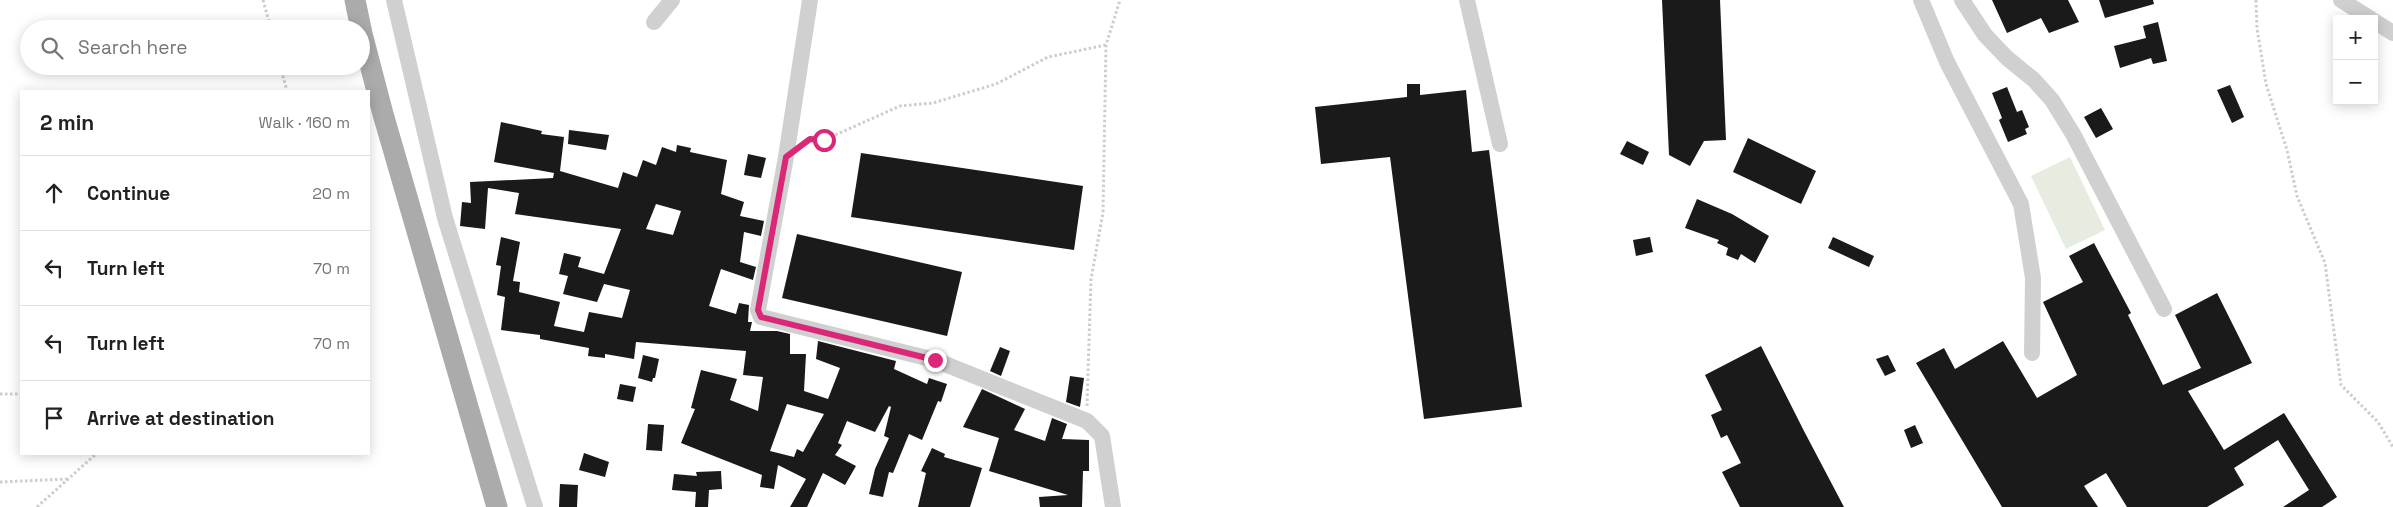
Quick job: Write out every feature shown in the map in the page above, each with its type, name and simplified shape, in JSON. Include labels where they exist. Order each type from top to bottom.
[{"type":"main road","points":[[355,0],[359,20]]},
{"type":"main road","points":[[370,64],[497,507]]},
{"type":"street","points":[[394,0],[445,218],[535,507]]},
{"type":"street","points":[[654,22],[672,0]]},
{"type":"street","points":[[810,0],[786,157],[758,310],[761,317],[935,360],[1087,421],[1102,436],[1114,507]]},
{"type":"street","points":[[1467,0],[1500,144]]},
{"type":"street","points":[[1921,0],[1947,62],[2021,204],[2033,278],[2032,353]]},
{"type":"street","points":[[1962,0],[1985,35],[2007,58],[2034,80],[2052,100],[2073,134],[2164,309]]},
{"type":"street","points":[[2341,0],[2365,15]]},
{"type":"street","points":[[2378,24],[2393,33]]},
{"type":"path","points":[[263,0],[269,20]]},
{"type":"path","points":[[1087,421],[1092,279],[1103,213],[1106,45],[1120,0]]},
{"type":"path","points":[[2256,0],[2257,28],[2266,84],[2287,150],[2297,196],[2325,262],[2341,385],[2378,422],[2393,447]]},
{"type":"path","points":[[786,157],[810,139],[824,140],[900,106],[933,103],[996,84],[1048,57],[1106,45]]},
{"type":"path","points":[[283,75],[287,90]]},
{"type":"path","points":[[0,394],[20,394]]},
{"type":"path","points":[[37,507],[95,455]]},
{"type":"path","points":[[0,482],[68,479]]},
{"type":"shaded area","points":[[2070,157],[2105,230],[2066,249],[2031,176]]},
{"type":"building","points":[[1662,0],[1720,0],[1726,140],[1704,141],[1690,166],[1669,155]]},
{"type":"building","points":[[1992,0],[2068,0],[2079,22],[2049,33],[2041,18],[2007,33]]},
{"type":"building","points":[[2099,0],[2153,0],[2154,4],[2105,18]]},
{"type":"building","points":[[2158,22],[2167,61],[2153,64],[2151,58],[2120,68],[2114,46],[2146,38],[2143,26]]},
{"type":"building","points":[[1407,84],[1420,84],[1420,95],[1466,90],[1472,152],[1489,150],[1522,407],[1424,419],[1390,157],[1321,164],[1315,107],[1407,97]]},
{"type":"building","points":[[2230,85],[2244,117],[2232,123],[2217,90]]},
{"type":"building","points":[[2007,87],[2017,112],[2022,110],[2029,127],[2025,129],[2027,134],[2008,142],[1999,120],[2002,118],[1992,93]]},
{"type":"building","points":[[2101,108],[2113,129],[2096,138],[2084,117]]},
{"type":"building","points":[[501,122],[542,131],[541,134],[564,137],[560,171],[618,188],[623,172],[637,177],[643,160],[656,165],[662,147],[676,152],[677,145],[691,148],[690,152],[727,160],[721,194],[744,202],[740,216],[764,221],[761,236],[744,232],[740,262],[756,267],[753,280],[721,269],[709,306],[736,314],[739,303],[749,305],[748,322],[752,322],[750,331],[777,331],[790,334],[790,354],[806,354],[804,391],[828,399],[840,368],[816,359],[818,341],[896,361],[894,369],[927,384],[929,378],[947,384],[941,402],[938,401],[922,440],[909,434],[893,473],[889,472],[883,497],[869,494],[875,469],[889,438],[884,436],[891,407],[889,406],[875,432],[847,421],[838,443],[842,445],[835,455],[856,466],[845,485],[823,473],[807,507],[790,507],[806,479],[778,465],[774,489],[760,487],[762,475],[681,443],[695,409],[691,408],[701,370],[737,379],[730,400],[758,411],[763,377],[743,375],[746,351],[636,342],[634,359],[605,354],[605,358],[588,356],[589,348],[540,339],[540,335],[501,330],[505,297],[497,295],[501,266],[496,265],[501,237],[520,242],[513,281],[520,282],[519,292],[560,302],[554,326],[584,332],[589,312],[622,318],[630,290],[604,284],[597,302],[563,294],[568,276],[559,274],[564,253],[581,257],[578,267],[604,274],[621,229],[515,214],[519,193],[488,188],[485,229],[460,226],[462,202],[471,203],[470,182],[553,178],[554,173],[494,162]],"holes":[[[656,204],[681,211],[673,235],[646,229]],[[787,404],[824,414],[803,452],[797,449],[794,457],[770,451]]]},
{"type":"building","points":[[569,130],[609,135],[606,150],[568,144]]},
{"type":"building","points":[[1748,138],[1816,171],[1801,204],[1733,172]]},
{"type":"building","points":[[1627,141],[1649,152],[1643,165],[1620,154]]},
{"type":"building","points":[[861,153],[1083,186],[1074,250],[851,217]]},
{"type":"building","points":[[748,154],[766,158],[761,178],[744,175]]},
{"type":"building","points":[[1697,199],[1732,214],[1769,236],[1755,263],[1741,254],[1738,260],[1726,255],[1728,248],[1717,243],[1719,240],[1685,228]]},
{"type":"building","points":[[797,234],[962,272],[947,336],[782,298]]},
{"type":"building","points":[[1650,237],[1653,252],[1636,256],[1633,240]]},
{"type":"building","points":[[1833,237],[1874,256],[1869,267],[1828,248]]},
{"type":"building","points":[[2094,243],[2131,313],[2128,315],[2163,385],[2201,368],[2175,315],[2217,293],[2252,363],[2188,391],[2224,450],[2284,413],[2337,497],[2322,507],[2283,507],[2309,490],[2278,440],[2234,468],[2244,485],[2207,507],[2127,507],[2106,473],[2084,486],[2098,507],[2002,507],[1916,363],[1944,348],[1955,369],[2003,341],[2037,398],[2077,375],[2043,302],[2083,282],[2069,256]]},
{"type":"building","points":[[1761,346],[1844,507],[1740,507],[1722,472],[1741,463],[1727,435],[1721,438],[1711,415],[1722,410],[1705,375]]},
{"type":"building","points":[[1000,347],[1010,351],[1001,376],[990,371]]},
{"type":"building","points":[[643,355],[659,359],[655,378],[653,378],[652,382],[638,378]]},
{"type":"building","points":[[1888,355],[1896,371],[1885,376],[1876,359]]},
{"type":"building","points":[[1070,376],[1084,378],[1080,407],[1066,402]]},
{"type":"building","points":[[620,384],[636,387],[633,402],[617,399]]},
{"type":"building","points":[[982,389],[1025,409],[1014,430],[1045,441],[1052,418],[1067,424],[1062,439],[1089,440],[1089,471],[1083,471],[1082,507],[1040,507],[1039,497],[1068,495],[989,471],[999,438],[963,427]]},
{"type":"building","points":[[648,424],[664,425],[662,451],[646,450]]},
{"type":"building","points":[[1915,425],[1923,443],[1911,448],[1904,430]]},
{"type":"building","points":[[932,448],[945,454],[944,457],[982,468],[970,507],[918,507],[926,473],[921,471]]},
{"type":"building","points":[[584,453],[609,462],[605,477],[579,470]]},
{"type":"building","points":[[721,471],[722,489],[709,490],[708,507],[695,507],[696,492],[672,490],[674,474],[697,476],[696,472]]},
{"type":"building","points":[[560,484],[578,485],[577,507],[559,507]]},
{"type":"route","points":[[824,140],[810,139],[786,157],[758,310],[761,317],[769,321],[935,360]]}]
